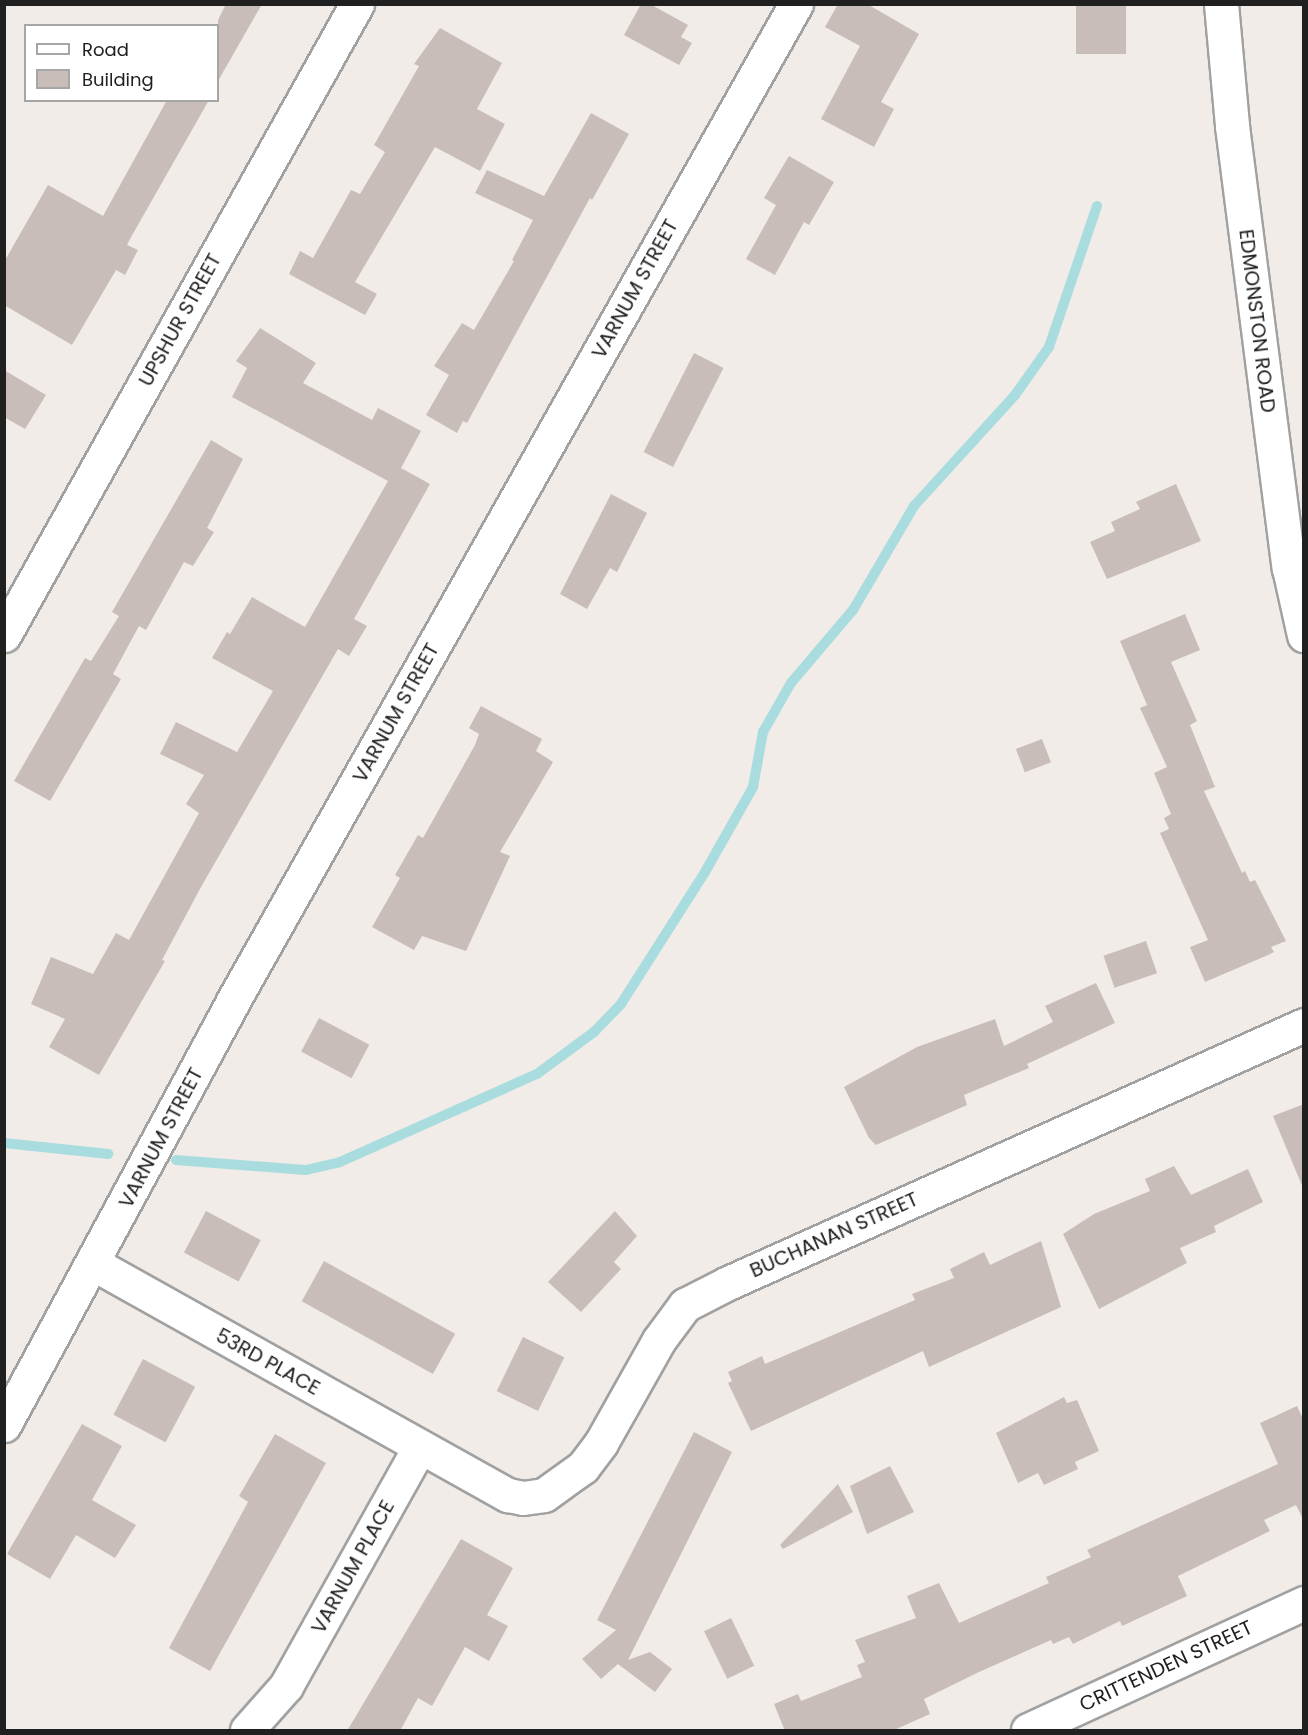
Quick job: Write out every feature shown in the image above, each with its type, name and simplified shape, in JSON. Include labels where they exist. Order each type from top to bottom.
[{"type":"street","name":"UPSHUR STREET","points":[[4,635],[357,4]]},
{"type":"street","name":"VARNUM STREET","points":[[5,1425],[94,1264],[233,1001],[796,4]]},
{"type":"street","name":"EDMONSTON ROAD","points":[[1221,4],[1232,126],[1289,568],[1304,635]]},
{"type":"street","name":"BUCHANAN STREET","points":[[431,1454],[508,1495],[523,1498],[544,1495],[583,1467],[601,1443],[660,1340],[685,1305],[728,1283],[1304,1025]]},
{"type":"street","name":"53RD PLACE","points":[[94,1264],[431,1454]]},
{"type":"street","name":"VARNUM PLACE","points":[[247,1731],[286,1686],[431,1454]]},
{"type":"street","name":"CRITTENDEN STREET","points":[[1028,1731],[1304,1603]]},
{"type":"building","points":[[226,4],[262,4],[219,79],[219,24],[218,20]]},
{"type":"building","points":[[641,4],[650,4],[688,25],[681,37],[692,43],[679,65],[624,35]]},
{"type":"building","points":[[838,4],[867,4],[919,34],[881,102],[894,109],[874,147],[821,119],[860,46],[825,27]]},
{"type":"building","points":[[1076,4],[1126,4],[1126,54],[1076,54]]},
{"type":"building","points":[[440,28],[502,63],[477,109],[505,124],[480,171],[435,147],[355,282],[377,294],[365,315],[289,274],[300,251],[313,258],[351,190],[360,194],[385,152],[374,145],[419,66],[414,64]]},
{"type":"building","points":[[166,102],[208,102],[127,245],[138,250],[125,275],[116,270],[72,345],[4,305],[4,262],[48,185],[103,216]]},
{"type":"building","points":[[591,113],[629,134],[592,200],[590,198],[467,423],[463,421],[457,433],[426,415],[449,375],[434,366],[462,323],[474,330],[514,261],[512,260],[533,220],[475,193],[487,170],[544,196]]},
{"type":"building","points":[[789,156],[834,182],[809,225],[804,222],[775,275],[746,259],[776,205],[764,198]]},
{"type":"building","points":[[260,328],[316,363],[303,383],[372,420],[378,408],[421,431],[401,468],[430,484],[354,619],[367,626],[349,656],[338,649],[201,887],[162,960],[165,961],[99,1075],[49,1047],[65,1019],[31,1004],[51,957],[93,974],[116,933],[129,940],[199,813],[186,804],[204,775],[160,754],[176,722],[237,752],[273,691],[212,658],[227,632],[230,634],[252,597],[305,627],[388,481],[232,397],[247,368],[236,361]]},
{"type":"building","points":[[694,353],[723,368],[673,467],[644,452]]},
{"type":"building","points":[[4,370],[46,395],[25,429],[4,417]]},
{"type":"building","points":[[211,440],[243,459],[207,528],[214,532],[193,566],[184,562],[146,630],[139,626],[113,674],[121,679],[50,801],[14,781],[85,658],[91,661],[119,616],[112,612]]},
{"type":"building","points":[[1176,484],[1201,541],[1107,579],[1090,542],[1115,531],[1111,522],[1140,509],[1136,502]]},
{"type":"building","points":[[611,494],[647,513],[617,572],[610,568],[587,609],[560,594]]},
{"type":"building","points":[[1185,614],[1200,650],[1171,662],[1197,721],[1190,725],[1215,787],[1204,791],[1242,873],[1245,871],[1250,882],[1255,880],[1286,941],[1271,947],[1274,952],[1205,982],[1190,947],[1208,940],[1160,833],[1169,829],[1164,818],[1171,814],[1154,773],[1167,767],[1140,708],[1147,705],[1120,641]]},
{"type":"building","points":[[481,706],[542,739],[536,751],[553,762],[500,852],[510,856],[466,951],[422,936],[414,950],[372,927],[400,878],[395,875],[418,835],[423,838],[475,745],[479,734],[469,728]]},
{"type":"building","points":[[1042,739],[1051,762],[1025,772],[1016,749]]},
{"type":"building","points":[[1146,941],[1157,973],[1115,988],[1103,956]]},
{"type":"building","points":[[1096,983],[1115,1023],[1027,1064],[1029,1068],[964,1095],[967,1105],[876,1145],[869,1138],[844,1087],[917,1047],[995,1019],[1004,1046],[1053,1022],[1045,1006]]},
{"type":"building","points":[[319,1018],[369,1045],[351,1078],[301,1052]]},
{"type":"building","points":[[1304,1104],[1304,1188],[1303,1188],[1273,1116]]},
{"type":"building","points":[[1174,1166],[1191,1195],[1248,1169],[1263,1202],[1214,1226],[1216,1232],[1180,1248],[1187,1263],[1099,1309],[1063,1234],[1094,1214],[1150,1191],[1145,1179]]},
{"type":"building","points":[[206,1211],[261,1240],[239,1282],[184,1252]]},
{"type":"building","points":[[615,1211],[637,1236],[614,1262],[621,1269],[581,1312],[548,1282]]},
{"type":"building","points":[[1041,1241],[1061,1307],[929,1367],[923,1351],[751,1431],[728,1383],[732,1381],[728,1372],[762,1356],[765,1364],[915,1300],[912,1294],[954,1278],[950,1269],[984,1252],[990,1265]]},
{"type":"building","points":[[324,1261],[455,1334],[433,1374],[302,1301]]},
{"type":"building","points":[[523,1337],[564,1357],[538,1411],[497,1391]]},
{"type":"building","points":[[143,1359],[195,1387],[166,1442],[113,1415]]},
{"type":"building","points":[[1064,1397],[1067,1403],[1077,1400],[1099,1451],[1075,1462],[1078,1469],[1044,1485],[1038,1473],[1018,1483],[996,1433]]},
{"type":"building","points":[[1297,1406],[1304,1421],[1304,1521],[1296,1505],[1264,1520],[1270,1531],[1178,1576],[1187,1596],[1122,1626],[1120,1621],[1073,1644],[1069,1637],[1053,1644],[1051,1640],[979,1672],[924,1699],[930,1714],[892,1731],[785,1731],[774,1704],[798,1694],[801,1701],[862,1677],[857,1665],[865,1662],[855,1640],[916,1618],[907,1596],[939,1583],[959,1623],[1049,1583],[1046,1577],[1091,1557],[1087,1550],[1278,1464],[1260,1423]]},
{"type":"building","points":[[82,1424],[122,1446],[92,1500],[136,1525],[115,1558],[76,1535],[50,1579],[7,1554]]},
{"type":"building","points":[[694,1432],[732,1452],[628,1660],[650,1652],[672,1669],[655,1692],[618,1664],[601,1679],[582,1659],[616,1630],[597,1620]]},
{"type":"building","points":[[275,1434],[326,1463],[210,1671],[169,1648],[248,1502],[239,1496]]},
{"type":"building","points":[[890,1466],[914,1512],[867,1534],[850,1486]]},
{"type":"building","points":[[838,1484],[853,1512],[783,1549],[780,1545]]},
{"type":"building","points":[[461,1539],[513,1568],[487,1615],[508,1626],[489,1661],[465,1647],[432,1706],[418,1698],[400,1731],[347,1731]]},
{"type":"building","points":[[731,1618],[754,1666],[727,1679],[704,1631]]},
{"type":"waterway","points":[[176,1160],[306,1170],[340,1162],[537,1074],[594,1032],[621,1004],[705,872],[753,787],[763,732],[791,683],[853,610],[914,506],[1015,395],[1049,347],[1097,206]]},
{"type":"waterway","points":[[4,1143],[108,1154]]}]
